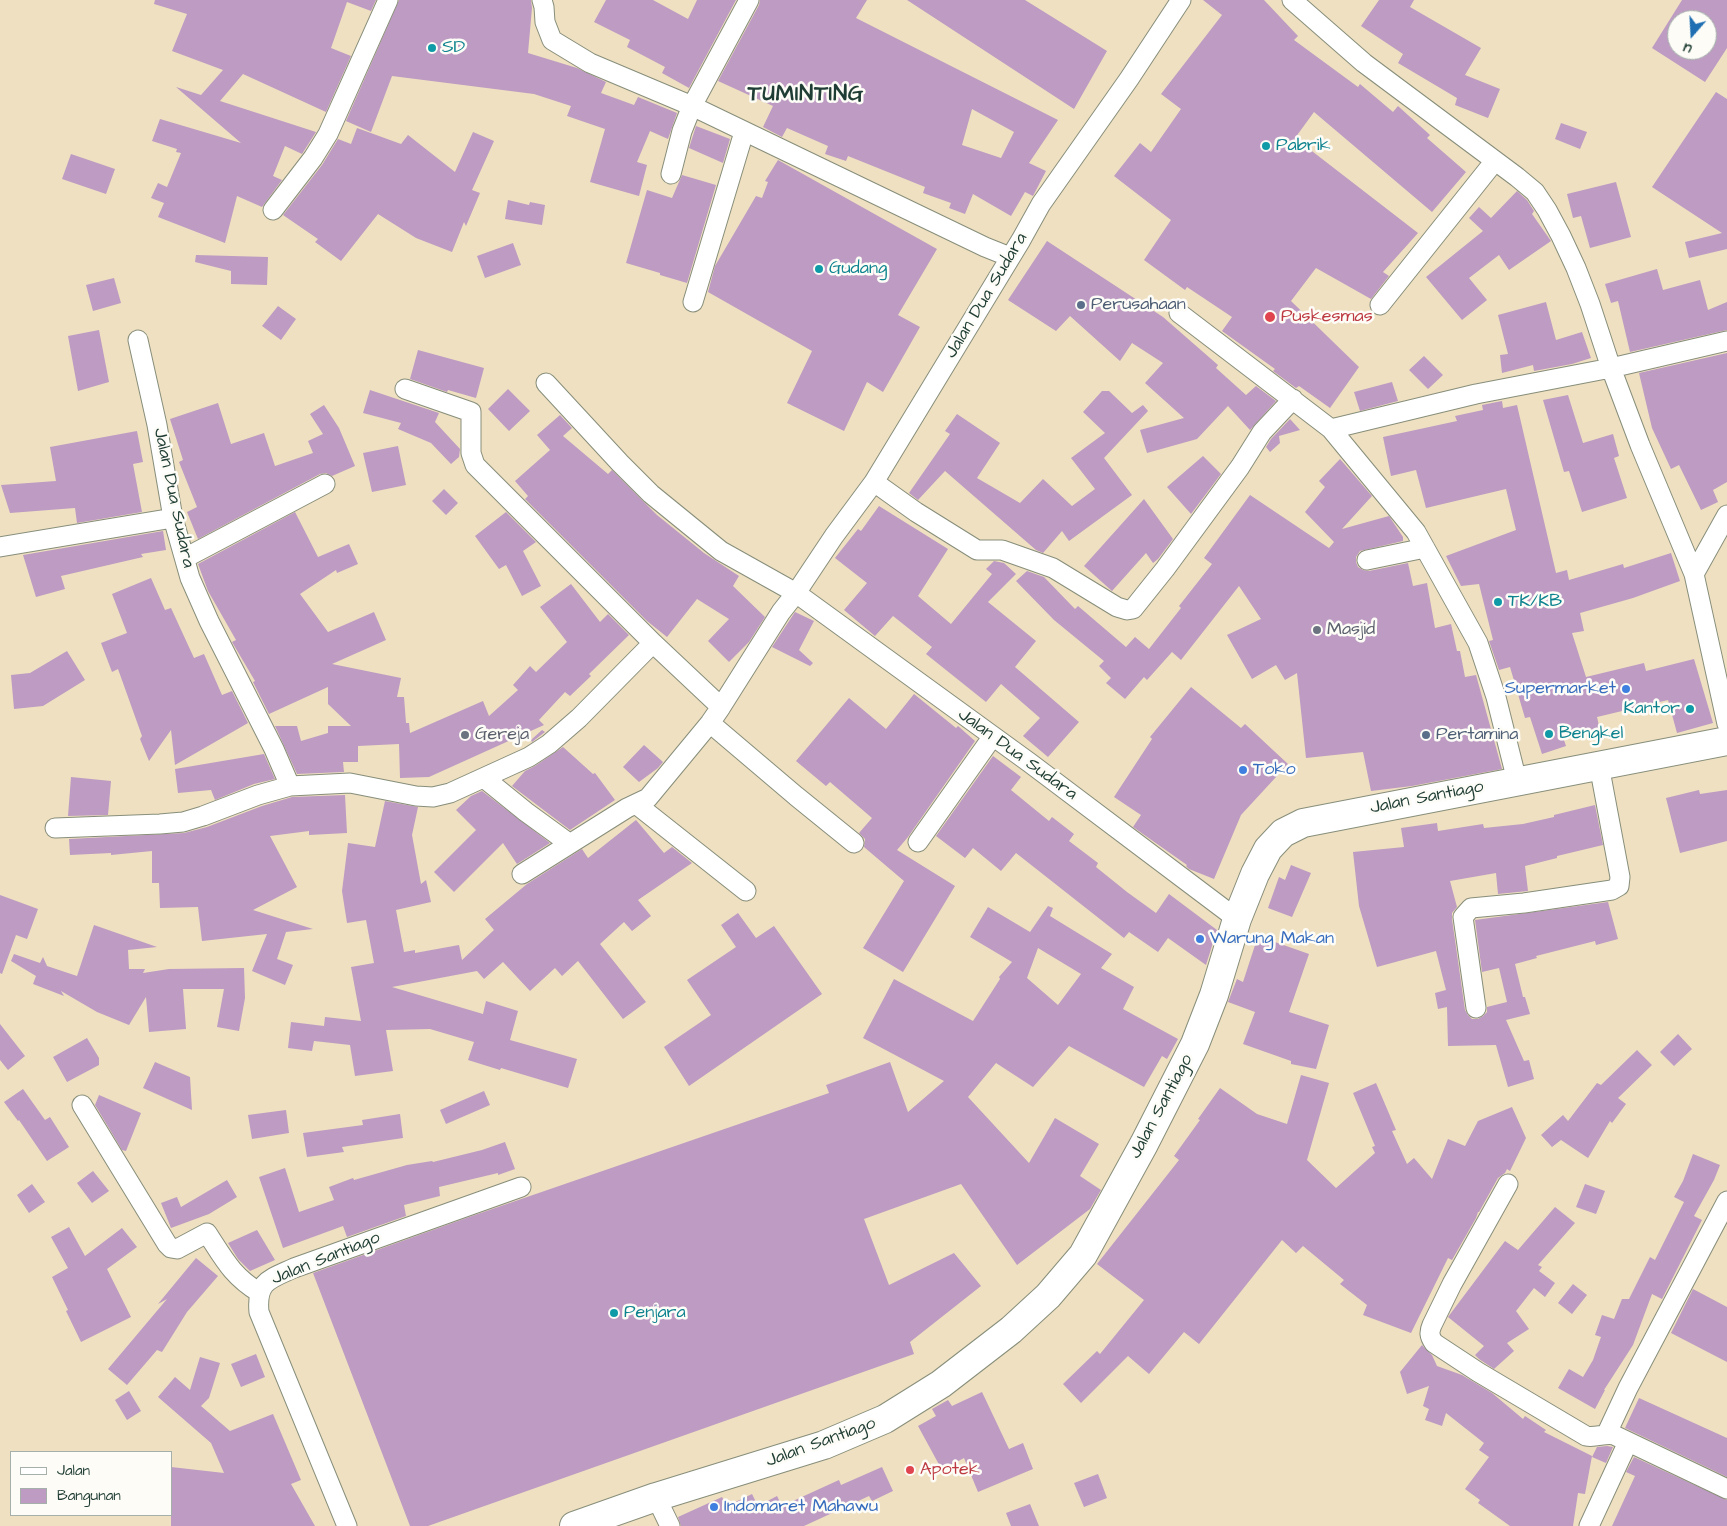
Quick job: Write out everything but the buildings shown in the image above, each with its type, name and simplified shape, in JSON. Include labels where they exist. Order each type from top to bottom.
[{"type":"highway","name":"Jalan Santiago","points":[[574,1526],[656,1497],[824,1445],[885,1419],[941,1384],[1011,1330],[1048,1296],[1083,1255],[1144,1144],[1195,1044],[1214,995],[1237,918],[1255,874],[1268,849],[1283,833],[1303,822],[1727,741]]},
{"type":"street","points":[[273,210],[313,158],[328,134],[388,0]]},
{"type":"street","points":[[542,0],[545,22],[552,40],[590,64],[692,106],[985,247],[1010,257]]},
{"type":"street","points":[[671,174],[682,131],[692,106],[749,0]]},
{"type":"street","name":"Jalan Dua Sudara","points":[[522,874],[627,808],[648,798],[710,723],[781,612],[874,482],[1041,204],[1129,79],[1181,0]]},
{"type":"street","points":[[1292,0],[1364,63],[1535,192],[1561,236],[1590,304],[1611,368],[1640,445],[1694,574],[1727,724]]},
{"type":"street","points":[[693,302],[744,132]]},
{"type":"street","points":[[1380,305],[1494,162]]},
{"type":"street","points":[[1179,313],[1331,429],[1416,532],[1478,643],[1496,697],[1517,780]]},
{"type":"street","name":"Jalan Dua Sudara","points":[[138,340],[157,425],[173,518],[190,578],[209,622],[259,717],[290,786]]},
{"type":"street","points":[[1331,429],[1476,394],[1611,368],[1727,341]]},
{"type":"street","points":[[546,383],[651,494],[721,552],[796,593]]},
{"type":"street","points":[[405,389],[471,412],[471,453],[475,465],[654,644],[721,707]]},
{"type":"street","points":[[874,482],[916,512],[977,550],[1002,550],[1053,568],[1117,606],[1130,610],[1133,609],[1165,569],[1240,467],[1262,432],[1293,399]]},
{"type":"street","points":[[185,558],[325,484]]},
{"type":"street","points":[[1694,574],[1727,515]]},
{"type":"street","points":[[0,547],[173,518]]},
{"type":"street","points":[[1367,560],[1426,548]]},
{"type":"street","name":"Jalan Dua Sudara","points":[[796,593],[993,736],[1237,918]]},
{"type":"street","points":[[55,828],[183,822],[258,795],[290,786],[350,783],[416,796],[433,797],[450,793],[529,757],[549,744],[579,718],[654,644]]},
{"type":"street","points":[[710,723],[854,843]]},
{"type":"street","points":[[918,842],[993,736]]},
{"type":"street","points":[[1476,1008],[1463,917],[1471,908],[1602,892],[1619,886],[1620,877],[1599,765]]},
{"type":"street","points":[[484,778],[570,844]]},
{"type":"street","points":[[636,804],[746,891]]},
{"type":"street","points":[[82,1105],[167,1244],[171,1248],[177,1249],[207,1233],[233,1272],[245,1284],[260,1293]]},
{"type":"street","points":[[1508,1184],[1452,1284],[1432,1325],[1430,1338],[1434,1343],[1478,1372],[1586,1436],[1596,1437],[1607,1433],[1614,1435],[1727,1489]]},
{"type":"street","name":"Jalan Santiago","points":[[347,1526],[259,1312],[260,1293],[268,1279],[294,1268],[521,1187]]},
{"type":"street","points":[[1607,1433],[1628,1388],[1727,1201]]},
{"type":"street","points":[[1589,1526],[1628,1442]]},
{"type":"street","points":[[656,1497],[670,1526]]},
{"type":"place","name":"SD","points":[[432,48]]},
{"type":"place","name":"Pabrik","points":[[1266,146]]},
{"type":"place","name":"Gudang","points":[[819,269]]},
{"type":"place","name":"Perusahaan","points":[[1081,305]]},
{"type":"place","name":"Puskesmas","points":[[1270,317]]},
{"type":"place","name":"TK/KB","points":[[1498,602]]},
{"type":"place","name":"Masjid","points":[[1317,630]]},
{"type":"place","name":"Supermarket","points":[[1626,689]]},
{"type":"place","name":"Kantor","points":[[1690,709]]},
{"type":"place","name":"Bengkel","points":[[1549,734]]},
{"type":"place","name":"Gereja","points":[[465,735]]},
{"type":"place","name":"Pertamina","points":[[1426,735]]},
{"type":"place","name":"Toko","points":[[1243,770]]},
{"type":"place","name":"Warung Makan","points":[[1200,939]]},
{"type":"place","name":"Penjara","points":[[614,1313]]},
{"type":"place","name":"Apotek","points":[[910,1470]]},
{"type":"place","name":"Indomaret Mahawu","points":[[714,1507]]},
{"type":"district","name":"TUMINTING","points":[[806,95]]}]
